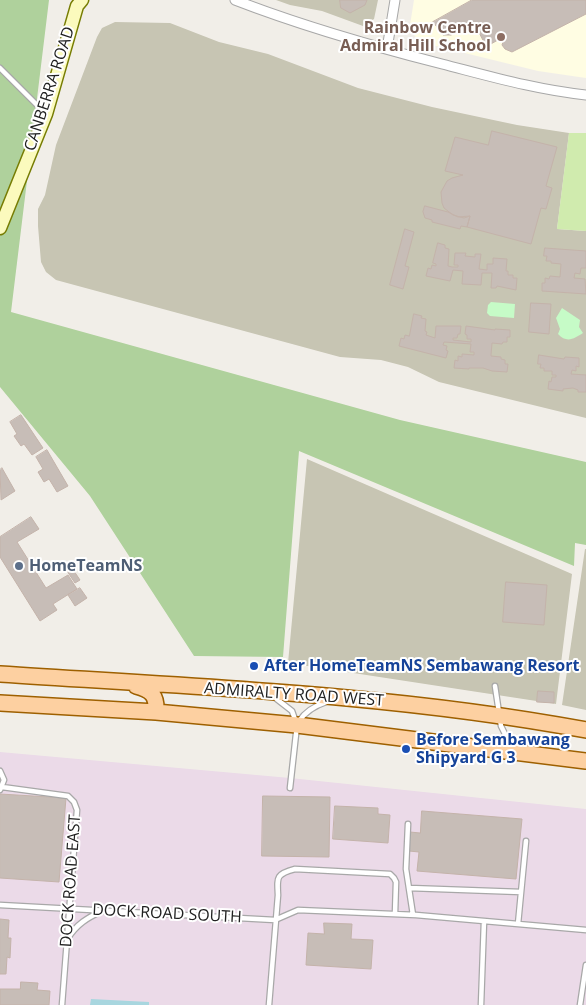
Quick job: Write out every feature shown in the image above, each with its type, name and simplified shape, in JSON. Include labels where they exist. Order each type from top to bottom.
[{"type":"main road","name":"CANBERRA ROAD","points":[[0,228],[46,114],[78,2]]},
{"type":"main road","name":"ADMIRALTY ROAD WEST","points":[[0,674],[346,697],[499,715],[586,730]]},
{"type":"main road","points":[[119,682],[143,688],[152,694],[157,701],[156,712]]},
{"type":"main road","name":"ADMIRALTY ROAD WEST","points":[[0,702],[156,712],[297,725],[586,761]]},
{"type":"street","points":[[236,0],[304,25],[386,49],[514,83],[586,95]]},
{"type":"street","points":[[386,49],[395,0]]},
{"type":"lane","points":[[0,68],[46,114]]},
{"type":"lane","points":[[496,686],[500,726],[507,738],[518,746],[538,754]]},
{"type":"lane","points":[[262,692],[283,702],[292,711],[297,725],[290,788]]},
{"type":"lane","points":[[297,725],[305,713],[315,706],[346,697]]},
{"type":"lane","points":[[0,771],[4,780],[1,788]]},
{"type":"lane","name":"DOCK ROAD EAST","points":[[1,788],[68,796],[74,802],[77,810],[62,1005]]},
{"type":"lane","points":[[408,824],[406,869],[413,915]]},
{"type":"lane","points":[[518,924],[526,841]]},
{"type":"lane","points":[[269,1005],[278,895],[277,879],[285,871],[295,869],[390,874],[396,882],[395,914]]},
{"type":"lane","points":[[409,888],[521,892]]},
{"type":"lane","name":"DOCK ROAD SOUTH","points":[[0,904],[275,920]]},
{"type":"lane","points":[[275,920],[298,910],[413,915],[586,930]]},
{"type":"lane","points":[[67,940],[74,929],[85,920],[104,911]]},
{"type":"lane","points":[[481,1005],[484,921]]},
{"type":"lane","points":[[580,1005],[586,965]]},
{"type":"shaded area","points":[[276,0],[378,0],[374,19],[363,26],[322,11],[290,5]]},
{"type":"shaded area","name":"Rainbow Centre Admiral Hill School","points":[[414,0],[586,0],[586,78],[538,71],[424,43],[418,40],[411,31],[410,25]]},
{"type":"shaded area","points":[[115,22],[170,23],[219,42],[268,54],[358,88],[432,107],[517,125],[569,133],[557,229],[586,231],[586,418],[439,382],[408,367],[381,360],[340,357],[56,280],[46,272],[41,262],[38,209],[45,195],[56,145],[97,37],[102,28]]},
{"type":"shaded area","points":[[307,459],[572,574],[556,704],[288,663]]},
{"type":"shaded area","points":[[586,549],[586,710],[562,705]]},
{"type":"shaded area","points":[[0,752],[290,778],[586,809],[586,1005],[0,1005]]},
{"type":"green space","points":[[0,0],[49,0],[11,312],[400,420],[586,462],[586,545],[575,543],[574,566],[299,451],[283,657],[194,656],[90,496],[0,387]]},
{"type":"green space","points":[[569,133],[586,133],[586,231],[557,229]]},
{"type":"green space","points":[[491,302],[515,304],[514,318],[490,316],[487,313],[488,305]]},
{"type":"green space","points":[[562,308],[580,320],[579,327],[583,333],[568,339],[558,334],[560,329],[556,318]]},
{"type":"water","points":[[91,999],[149,1002],[149,1005],[90,1005]]},
{"type":"building","points":[[340,0],[367,0],[365,5],[350,13],[341,8]]},
{"type":"building","points":[[472,0],[586,0],[586,14],[512,52],[505,49],[502,45],[505,36],[489,45],[485,44],[475,25],[476,22],[451,35],[443,35],[433,22]]},
{"type":"building","points":[[492,131],[557,147],[546,186],[552,188],[546,209],[541,208],[531,244],[467,227],[470,216],[464,218],[453,215],[444,208],[442,203],[441,192],[447,181],[463,175],[445,171],[455,137],[488,145]]},
{"type":"building","points":[[425,206],[448,212],[458,217],[470,216],[467,227],[461,226],[460,229],[432,222],[432,220],[425,218],[423,212]]},
{"type":"building","points":[[405,229],[414,232],[405,266],[409,267],[403,289],[390,285]]},
{"type":"building","points":[[438,243],[445,245],[445,248],[449,249],[448,266],[452,267],[458,267],[458,265],[454,265],[455,253],[466,253],[465,256],[475,257],[475,254],[481,254],[479,269],[487,270],[487,264],[493,264],[493,258],[507,259],[506,271],[508,271],[508,275],[513,275],[513,278],[517,278],[516,290],[497,286],[496,288],[491,288],[492,273],[482,273],[481,285],[462,284],[463,271],[453,270],[450,281],[426,276],[428,268],[431,269],[432,265],[436,266],[433,263]]},
{"type":"building","points":[[545,248],[586,251],[586,268],[581,268],[580,274],[575,273],[574,278],[585,279],[586,294],[542,291],[542,283],[545,283],[545,278],[549,279],[550,276],[560,277],[561,264],[546,261],[547,256],[544,256]]},
{"type":"building","points":[[531,303],[551,304],[549,334],[529,332]]},
{"type":"building","points":[[414,314],[426,319],[426,335],[435,338],[436,326],[461,326],[460,334],[458,334],[457,338],[453,338],[453,340],[471,342],[471,339],[467,339],[465,334],[466,326],[510,330],[510,337],[507,337],[507,342],[502,344],[492,343],[491,355],[505,360],[505,364],[508,364],[507,372],[483,368],[454,368],[455,360],[458,361],[458,356],[462,357],[462,354],[474,355],[474,352],[470,352],[471,344],[444,342],[443,345],[447,346],[446,350],[448,351],[446,358],[399,346],[401,338],[404,339],[405,335],[409,336]]},
{"type":"building","points":[[539,355],[564,359],[565,357],[579,358],[579,367],[576,366],[576,371],[572,370],[571,374],[586,375],[586,392],[578,392],[578,390],[573,388],[563,389],[563,391],[548,389],[549,381],[551,382],[552,377],[556,377],[556,375],[552,375],[552,371],[544,371],[544,368],[540,368],[541,364],[538,364]]},
{"type":"building","points":[[21,415],[43,448],[32,455],[24,444],[21,446],[14,436],[17,434],[10,422]]},
{"type":"building","points":[[47,450],[68,486],[57,492],[49,479],[44,482],[38,472],[43,469],[36,457]]},
{"type":"building","points":[[2,468],[15,491],[1,500],[0,470]]},
{"type":"building","name":"HomeTeamNS","points":[[31,517],[39,529],[17,542],[46,588],[68,575],[77,589],[53,604],[57,610],[40,621],[0,557],[0,537]]},
{"type":"building","points":[[72,568],[80,580],[75,583],[67,571]]},
{"type":"building","points":[[506,582],[547,585],[544,625],[503,622]]},
{"type":"building","points":[[80,588],[87,598],[75,606],[68,595]]},
{"type":"building","points":[[538,691],[554,692],[554,703],[537,702]]},
{"type":"building","points":[[0,794],[66,798],[59,882],[0,878]]},
{"type":"building","points":[[263,796],[330,797],[329,857],[262,856]]},
{"type":"building","points":[[335,806],[378,808],[378,814],[390,815],[388,843],[333,839]]},
{"type":"building","points":[[422,811],[522,819],[516,879],[417,871],[419,852],[409,851],[410,832],[420,833]]},
{"type":"building","points":[[0,919],[9,920],[8,938],[11,938],[10,958],[7,957],[6,974],[0,974]]},
{"type":"building","points":[[324,923],[352,924],[351,939],[373,940],[371,969],[306,965],[308,933],[324,934]]},
{"type":"building","points":[[21,982],[38,983],[37,990],[50,991],[49,1005],[0,1005],[0,989],[20,989]]},
{"type":"place","name":"Rainbow Centre Admiral Hill School","points":[[501,37]]},
{"type":"place","name":"HomeTeamNS","points":[[19,566]]},
{"type":"place","name":"After HomeTeamNS Sembawang Resort","points":[[254,666]]},
{"type":"place","name":"Before Sembawang Shipyard G 3","points":[[406,749]]}]
